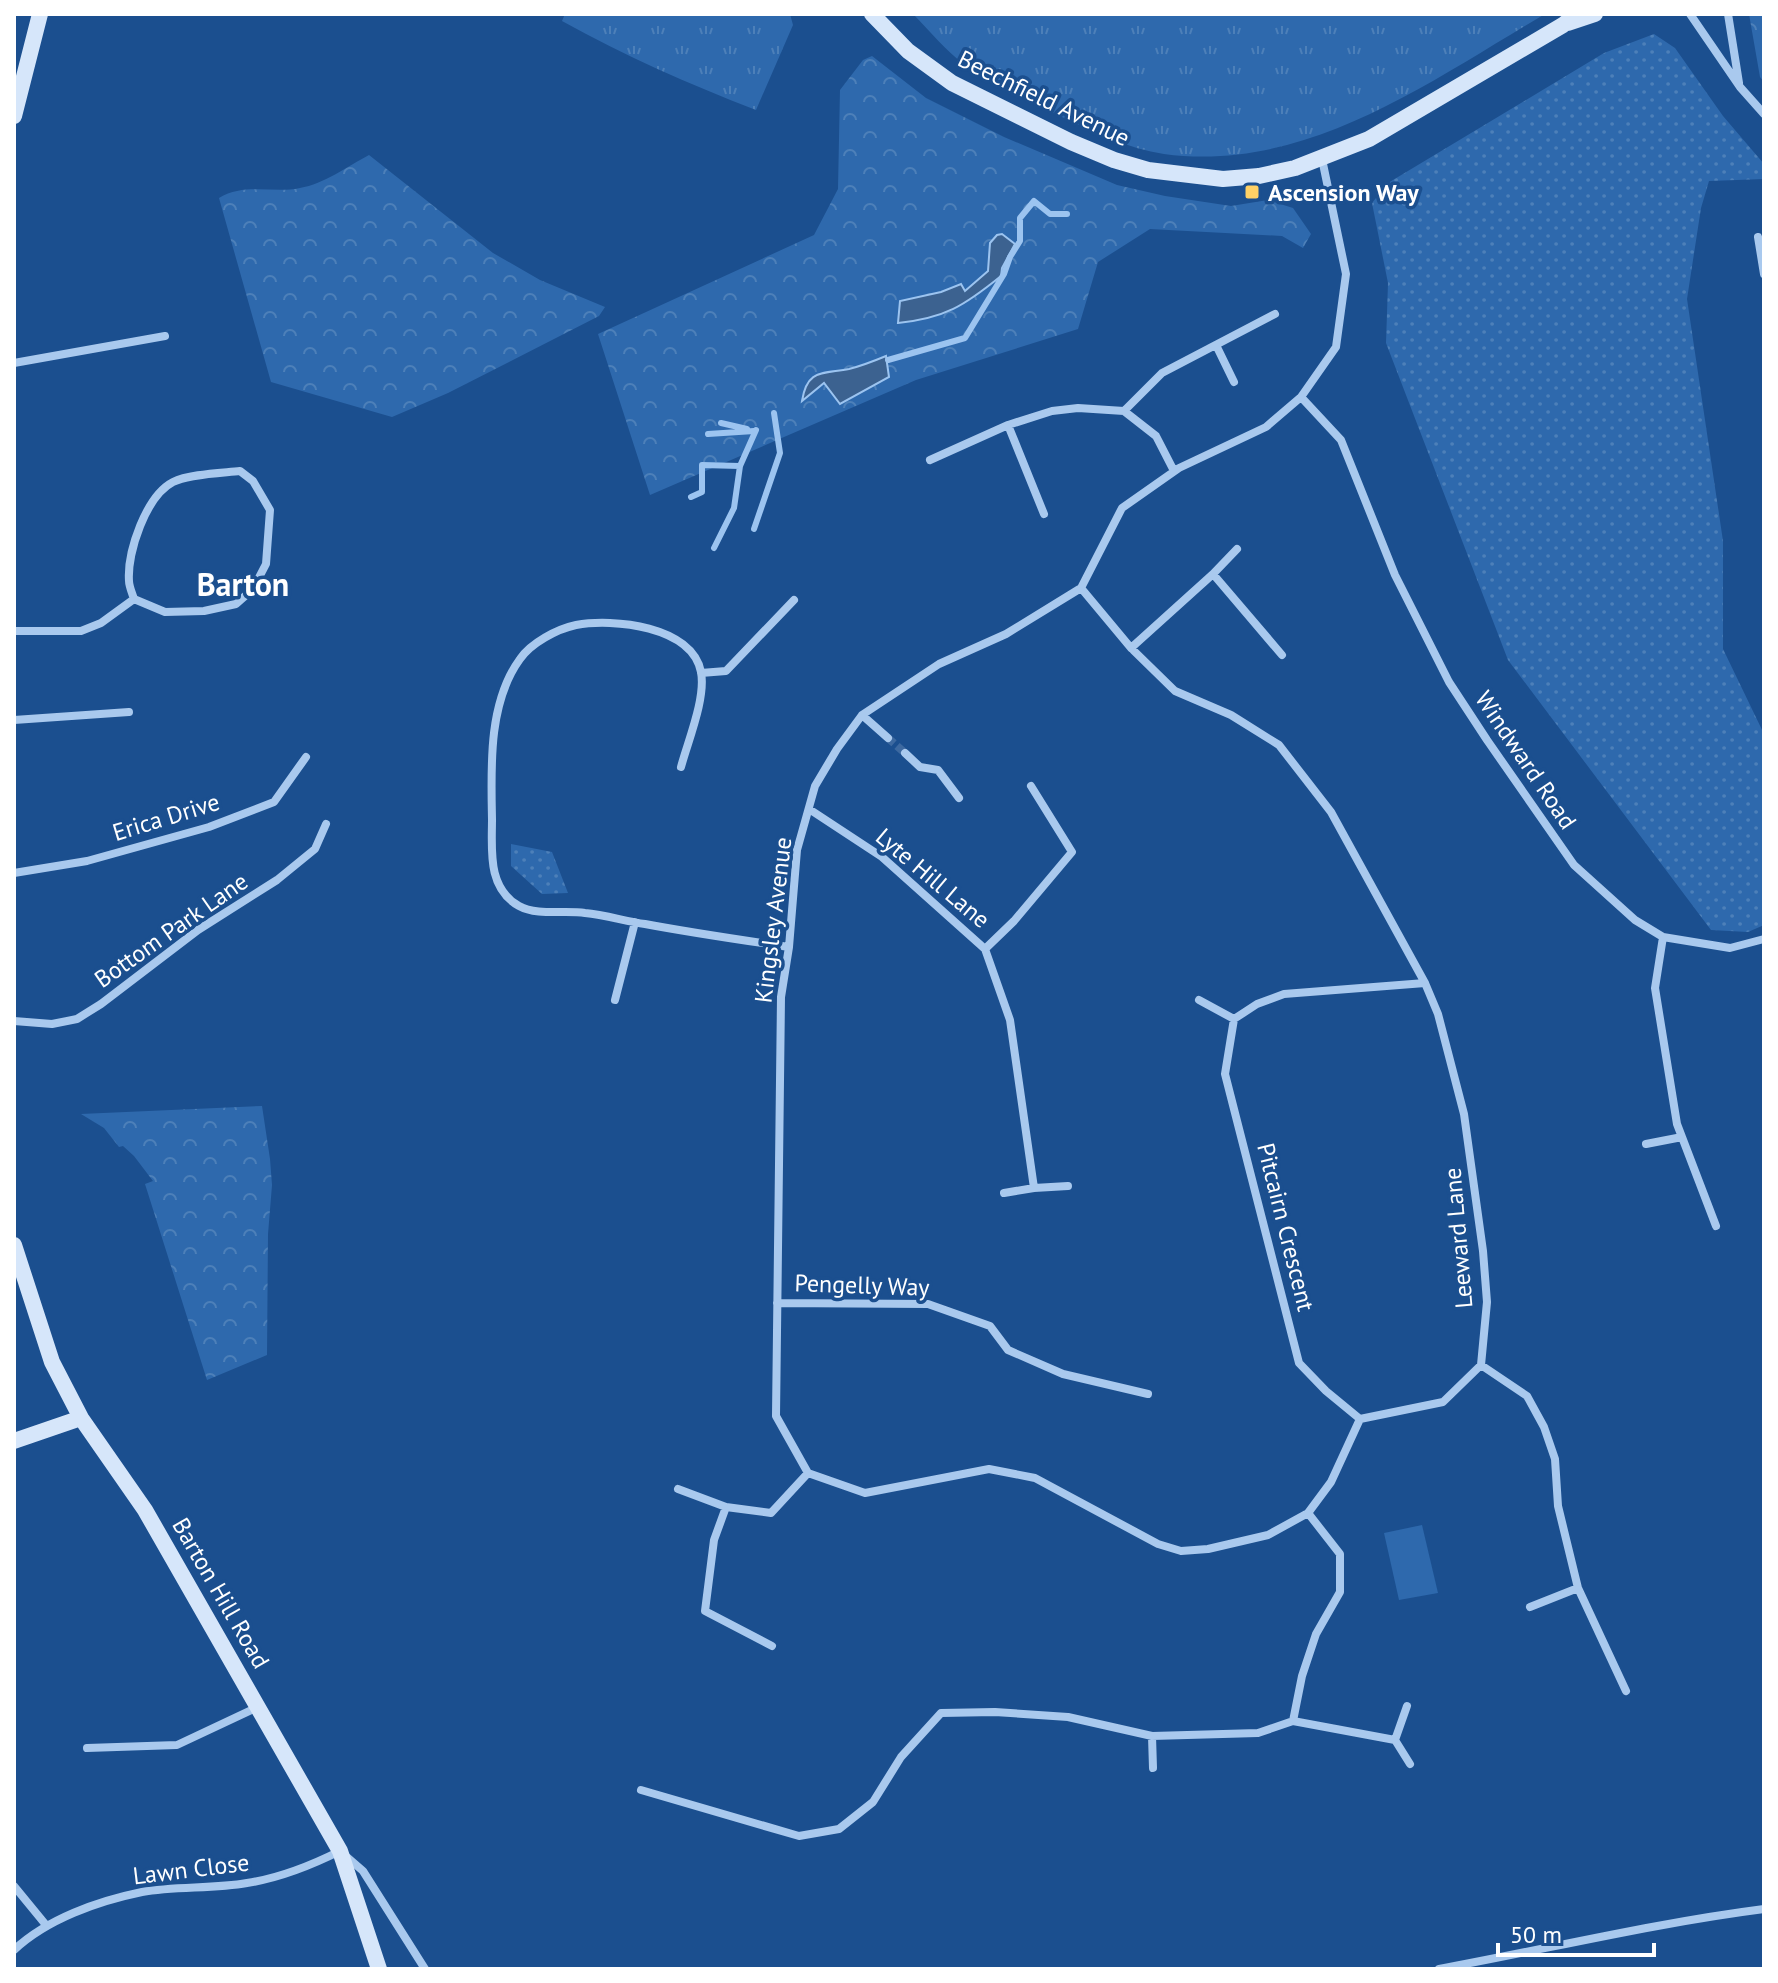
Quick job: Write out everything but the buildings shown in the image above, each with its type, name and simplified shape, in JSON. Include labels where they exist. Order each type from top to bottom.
[{"type":"street","points":[[14,116],[40,14]]},
{"type":"street","name":"Beechfield Avenue","points":[[872,14],[908,51],[952,83],[1071,142],[1148,170],[1223,179],[1259,176],[1322,159],[1369,139],[1570,20],[1595,14]]},
{"type":"street","points":[[1690,14],[1740,87],[1764,114]]},
{"type":"street","points":[[1728,14],[1740,87]]},
{"type":"street","points":[[1081,588],[1122,508],[1174,471],[1266,427],[1301,397],[1336,347],[1346,274],[1322,159]]},
{"type":"street","points":[[1758,237],[1764,274]]},
{"type":"street","points":[[1124,411],[1162,373],[1275,314]]},
{"type":"street","points":[[14,363],[165,336]]},
{"type":"street","points":[[1216,345],[1234,382]]},
{"type":"street","name":"Windward Road","points":[[1301,397],[1341,440],[1395,575],[1449,682],[1487,740],[1574,865],[1635,920],[1663,937]]},
{"type":"street","points":[[930,460],[1008,425],[1052,411],[1078,408],[1124,411],[1156,436],[1174,471]]},
{"type":"street","points":[[1008,425],[1044,514]]},
{"type":"street","points":[[240,471],[253,481],[270,510],[266,564],[253,589],[236,604],[204,611],[165,612],[134,599],[129,581],[131,566],[136,535],[149,504],[173,482],[209,474],[240,471]]},
{"type":"street","points":[[1131,648],[1237,549]]},
{"type":"street","points":[[1213,574],[1282,655]]},
{"type":"street","name":"Leeward Lane","points":[[1081,588],[1131,648],[1175,691],[1231,715],[1279,745],[1331,812],[1425,983],[1438,1014],[1464,1114],[1487,1302],[1481,1365]]},
{"type":"street","name":"Kingsley Avenue","points":[[777,1303],[781,997],[789,947],[797,850],[815,786],[862,715],[939,664],[1006,634],[1081,588]]},
{"type":"street","points":[[14,631],[81,631],[101,623],[134,599]]},
{"type":"street","points":[[701,673],[726,671],[794,600]]},
{"type":"street","points":[[681,767],[702,689],[696,655],[677,640],[623,622],[575,625],[544,638],[520,658],[504,690],[495,731],[491,770],[493,872],[504,893],[521,907],[584,913],[789,947]]},
{"type":"street","points":[[14,720],[129,712]]},
{"type":"street","points":[[862,715],[888,738]]},
{"type":"street","points":[[905,753],[920,767],[938,770],[959,798]]},
{"type":"street","name":"Erica Drive","points":[[14,873],[87,861],[209,827],[274,802],[306,757]]},
{"type":"street","points":[[985,949],[1014,921],[1072,852],[1031,786]]},
{"type":"street","name":"Lyte Hill Lane","points":[[809,809],[882,857],[985,949],[1010,1020],[1034,1188]]},
{"type":"street","name":"Bottom Park Lane","points":[[14,1021],[64,1022],[77,1019],[101,1004],[198,930],[277,880],[315,849],[326,824]]},
{"type":"street","points":[[615,1000],[635,922]]},
{"type":"street","points":[[1716,1226],[1677,1124],[1655,988],[1663,937],[1730,948],[1764,939]]},
{"type":"street","points":[[1199,1000],[1234,1019],[1257,1004],[1284,994],[1425,983]]},
{"type":"street","name":"Pitcairn Crescent","points":[[1234,1019],[1225,1074],[1299,1363],[1360,1419]]},
{"type":"street","points":[[1646,1144],[1682,1137]]},
{"type":"street","points":[[1004,1193],[1068,1186]]},
{"type":"street","name":"Barton Hill Road","points":[[14,1245],[52,1362],[81,1418],[145,1510],[340,1851],[379,1969]]},
{"type":"street","points":[[777,1303],[776,1416],[808,1473],[865,1493],[989,1469],[1035,1478],[1158,1544],[1181,1551],[1208,1549],[1268,1535],[1308,1513],[1331,1482],[1360,1419],[1443,1402],[1481,1365],[1527,1396],[1544,1427],[1555,1459],[1558,1506],[1578,1588],[1626,1691]]},
{"type":"street","name":"Pengelly Way","points":[[777,1303],[928,1304],[990,1326],[1008,1350],[1063,1374],[1148,1394]]},
{"type":"street","points":[[14,1441],[81,1418]]},
{"type":"street","points":[[678,1489],[726,1507],[771,1513],[808,1473]]},
{"type":"street","points":[[726,1507],[714,1540],[705,1611],[772,1646]]},
{"type":"street","points":[[1293,1721],[1302,1676],[1316,1634],[1340,1592],[1340,1554],[1308,1513]]},
{"type":"street","points":[[1530,1607],[1578,1588]]},
{"type":"street","points":[[1395,1740],[1407,1706]]},
{"type":"street","points":[[87,1748],[177,1745],[259,1707]]},
{"type":"street","points":[[641,1790],[799,1836],[839,1829],[873,1802],[901,1757],[941,1713],[995,1712],[1068,1717],[1152,1736],[1258,1733],[1293,1721],[1395,1740],[1410,1764]]},
{"type":"street","points":[[1152,1736],[1153,1768]]},
{"type":"street","points":[[340,1851],[363,1871],[425,1969]]},
{"type":"street","name":"Lawn Close","points":[[14,1950],[46,1925],[104,1903],[143,1892],[246,1884],[301,1870],[340,1851]]},
{"type":"street","points":[[14,1886],[46,1925]]},
{"type":"street","points":[[1439,1969],[1686,1919],[1764,1909]]},
{"type":"green space","points":[[565,14],[790,14],[793,25],[756,110],[609,46],[562,21]]},
{"type":"green space","points":[[913,14],[1545,14],[1364,117],[1316,136],[1267,150],[1216,156],[1164,154],[1138,148],[1099,134],[1024,99],[965,65]]},
{"type":"green space","points":[[1749,14],[1764,14],[1764,82],[1760,77]]},
{"type":"green space","points":[[1654,34],[1675,48],[1723,116],[1764,164],[1764,179],[1709,181],[1701,208],[1687,299],[1723,541],[1723,649],[1764,734],[1764,925],[1748,932],[1711,930],[1508,660],[1386,343],[1388,283],[1372,203],[1388,183],[1604,53]]},
{"type":"green space","points":[[872,56],[926,98],[1004,137],[1117,185],[1231,206],[1268,200],[1293,208],[1311,234],[1303,248],[1282,236],[1150,229],[1098,262],[1078,329],[916,380],[650,495],[598,334],[814,235],[838,189],[840,90],[863,60]]},
{"type":"green space","points":[[369,155],[493,253],[540,280],[605,307],[599,316],[448,393],[392,417],[271,382],[219,198],[249,189],[309,186]]},
{"type":"green space","points":[[511,844],[552,852],[568,893],[542,894],[511,866]]},
{"type":"green space","points":[[262,1106],[272,1185],[268,1234],[267,1355],[207,1380],[145,1184],[153,1181],[134,1156],[123,1146],[119,1147],[104,1128],[81,1114]]},
{"type":"green space","points":[[1422,1525],[1438,1593],[1399,1600],[1384,1533]]},
{"type":"shaded area","points":[[1002,234],[1015,244],[1001,276],[953,309],[929,318],[898,323],[900,301],[961,284],[965,291],[988,271],[990,243]]},
{"type":"shaded area","points":[[886,356],[889,377],[840,404],[824,383],[802,401],[808,383],[817,375],[854,368]]},
{"type":"waterway","points":[[888,360],[965,338],[1020,241],[1020,218],[1034,201],[1050,214],[1067,214]]},
{"type":"waterway","points":[[754,529],[780,453],[774,413]]},
{"type":"waterway","points":[[721,423],[747,429]]},
{"type":"waterway","points":[[714,548],[734,508],[740,466],[756,430]]},
{"type":"waterway","points":[[708,434],[754,431]]},
{"type":"waterway","points":[[691,497],[702,492],[702,465],[740,466]]},
{"type":"tunnel","points":[[888,738],[905,753]]},
{"type":"place","name":"Ascension Way","points":[[1252,192]]},
{"type":"district","name":"Barton","points":[[243,584]]}]
